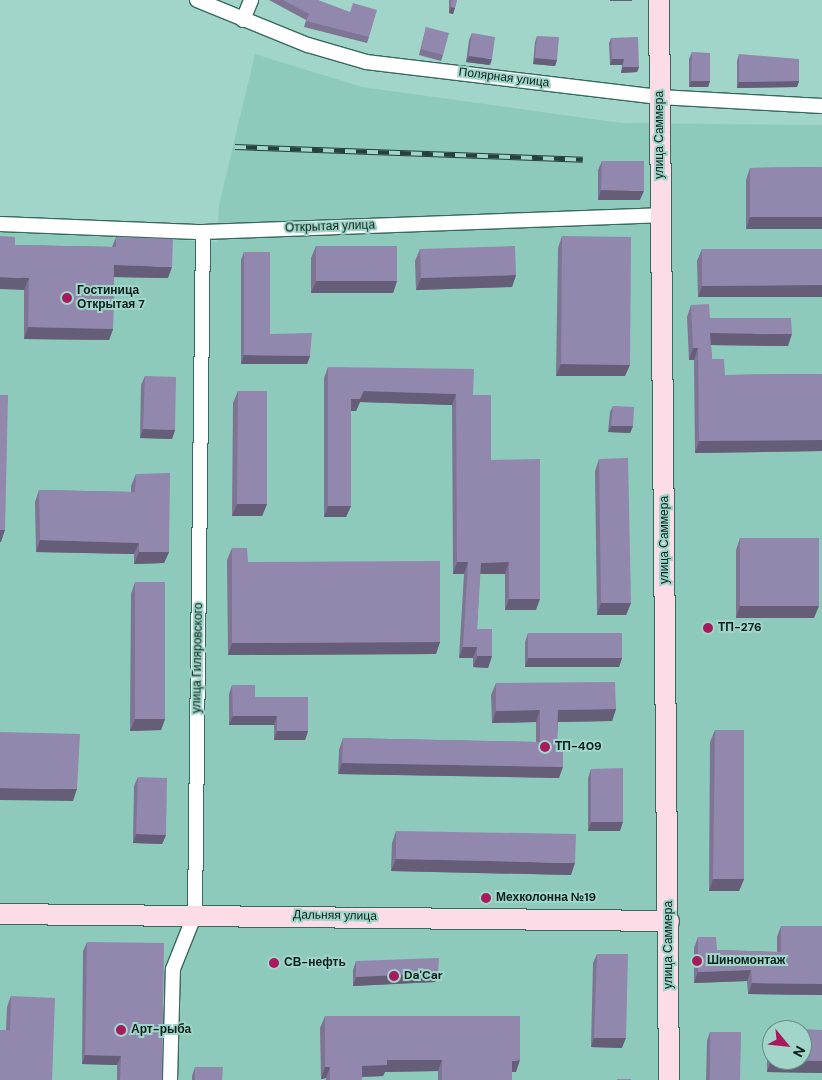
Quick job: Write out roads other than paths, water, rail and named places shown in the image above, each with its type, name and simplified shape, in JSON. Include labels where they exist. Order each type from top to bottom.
[{"type":"street","name":"Полярная улица","points":[[197,0],[243,20],[366,62],[660,97],[822,106]]},
{"type":"street","points":[[243,20],[251,0]]},
{"type":"street","name":"улица Саммера","points":[[659,0],[669,1080]]},
{"type":"street","name":"Открытая улица","points":[[0,224],[203,232],[660,215]]},
{"type":"street","name":"улица Гиляровского","points":[[170,1080],[173,969],[195,914],[203,232]]},
{"type":"street","name":"Дальняя улица","points":[[0,914],[195,914],[669,921]]},
{"type":"railway","points":[[235,147],[583,160]]},
{"type":"place","name":"Гостиница Открытая 7","points":[[67,298]]},
{"type":"place","name":"ТП-276","points":[[708,628]]},
{"type":"place","name":"ТП-409","points":[[545,747]]},
{"type":"place","name":"Мехколонна №19","points":[[486,898]]},
{"type":"place","name":"Шиномонтаж","points":[[697,961]]},
{"type":"place","name":"СВ-нефть","points":[[274,963]]},
{"type":"place","name":"Da'Car","points":[[394,976]]},
{"type":"place","name":"Арт-рыба","points":[[121,1030]]}]
